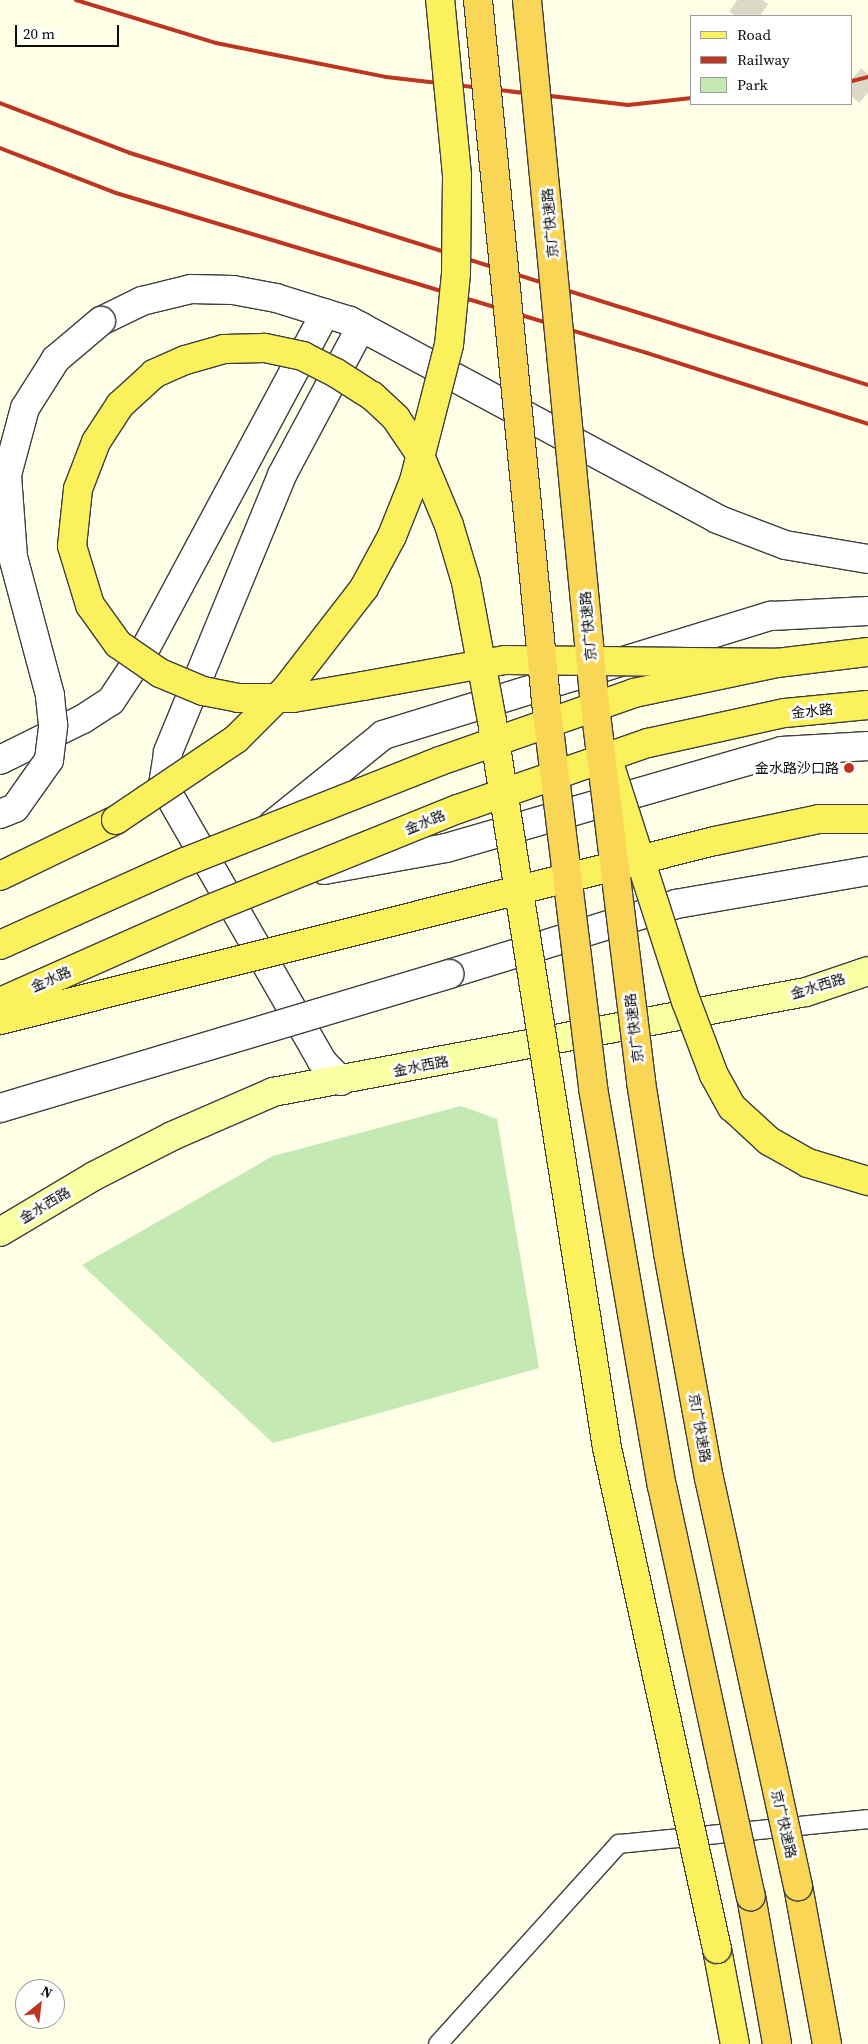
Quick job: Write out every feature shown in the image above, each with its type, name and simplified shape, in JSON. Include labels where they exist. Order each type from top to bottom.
[{"type":"highway","points":[[478,0],[547,712],[593,1088],[662,1486],[751,1896],[777,2044]]},
{"type":"highway","name":"京广快速路","points":[[527,0],[598,731],[641,1082],[668,1253],[709,1478],[761,1728],[785,1824],[827,2044]]},
{"type":"main road","points":[[0,876],[116,820],[236,739],[286,689],[326,640],[364,588],[392,536],[414,480],[449,345],[456,273],[457,175],[440,0]]},
{"type":"main road","points":[[735,2044],[717,1949],[607,1448],[492,721],[482,665],[480,656],[466,582],[445,515],[418,451],[396,418],[372,396],[303,356],[264,348],[224,349],[185,360],[154,374],[120,405],[96,442],[78,489],[72,546],[90,604],[118,644],[160,673],[203,691],[238,698],[293,698],[420,676],[476,665],[486,664],[505,660],[777,663]]},
{"type":"main road","points":[[0,945],[264,831],[440,761],[634,693],[777,663],[868,652]]},
{"type":"main road","name":"金水路","points":[[0,1002],[291,876],[458,809],[648,743],[785,714],[868,705]]},
{"type":"main road","points":[[598,731],[686,1001],[714,1075],[732,1107],[769,1141],[808,1163],[868,1181]]},
{"type":"main road","points":[[0,1020],[715,841],[819,819],[868,819]]},
{"type":"main road","name":"金水西路","points":[[0,1232],[94,1176],[181,1132],[273,1092],[341,1081],[806,992],[868,971]]},
{"type":"street","points":[[0,814],[15,808],[49,760],[54,725],[50,696],[13,557],[7,475],[25,408],[56,359],[101,321],[142,301],[191,288],[233,290],[325,313],[361,327],[717,519],[785,545],[868,559]]},
{"type":"street","points":[[0,760],[83,719],[110,701],[144,651],[325,313]]},
{"type":"street","points":[[341,1081],[322,1061],[163,785],[168,752],[282,475],[361,327]]},
{"type":"street","points":[[264,831],[383,735],[770,616],[868,611]]},
{"type":"street","points":[[291,876],[446,848],[782,751],[868,746]]},
{"type":"street","points":[[0,1108],[676,904],[868,871]]},
{"type":"lane","points":[[438,2044],[619,1844],[868,1819]]},
{"type":"green space","points":[[461,1106],[497,1119],[539,1368],[273,1443],[82,1265],[273,1156]]},
{"type":"tunnel","points":[[737,0],[760,15]]},
{"type":"tunnel","points":[[853,80],[868,92]]},
{"type":"railway","points":[[76,0],[216,43],[386,77],[628,105],[690,98]]},
{"type":"railway","points":[[853,81],[868,77]]},
{"type":"railway","points":[[0,103],[130,153],[868,385]]},
{"type":"railway","points":[[0,148],[116,193],[647,353],[868,424]]},
{"type":"place","name":"金水路沙口路","points":[[849,768]]}]
